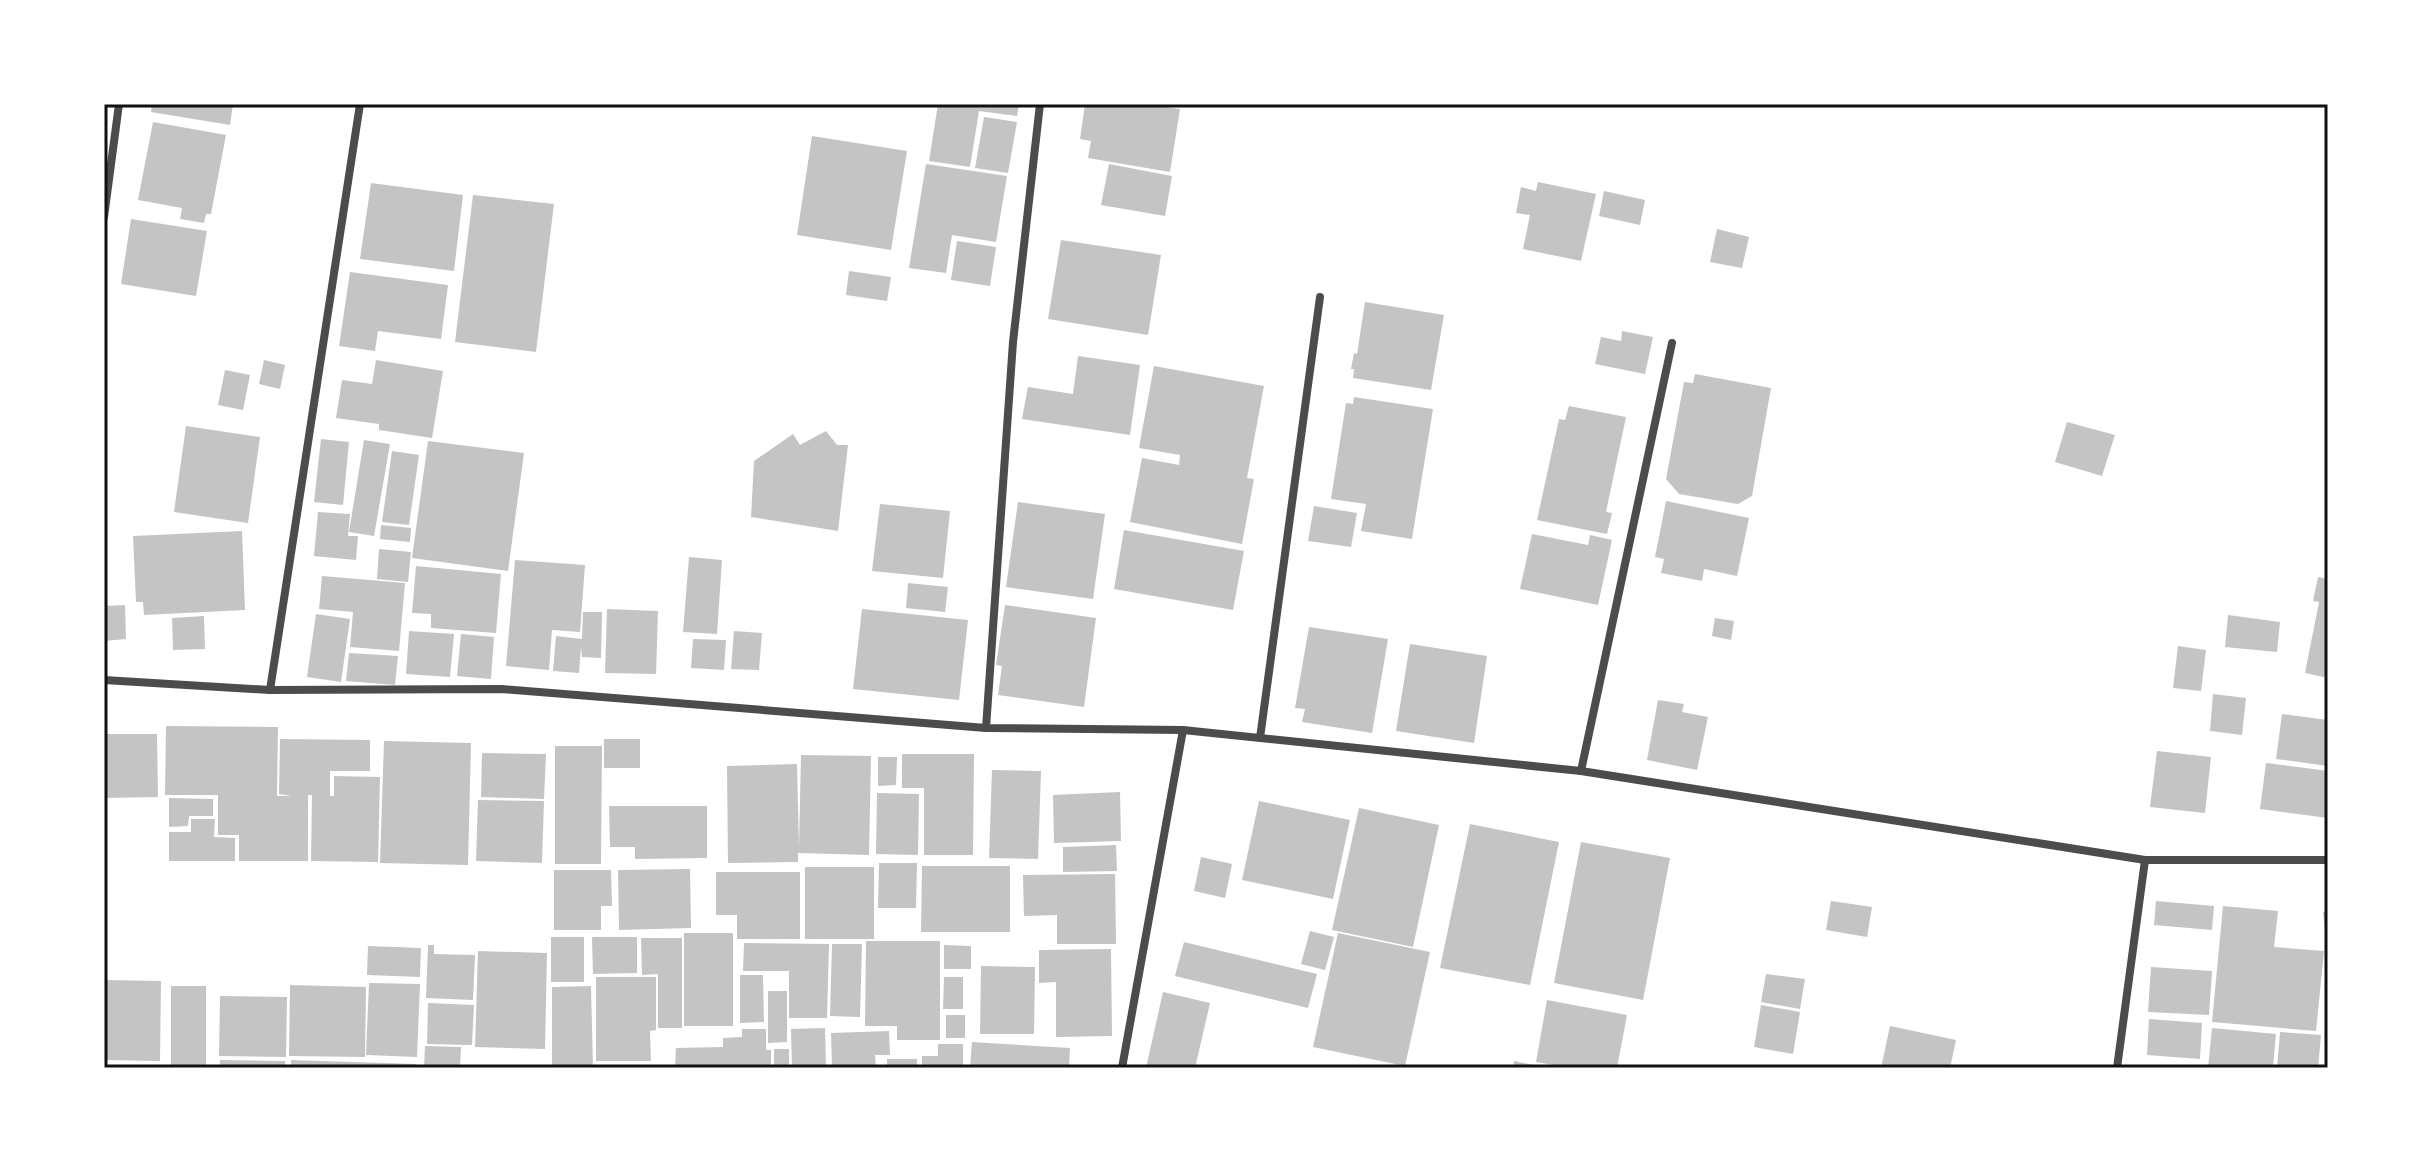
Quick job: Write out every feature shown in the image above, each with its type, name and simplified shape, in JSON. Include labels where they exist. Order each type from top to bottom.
[{"type":"street","points":[[104,217],[119,104]]},
{"type":"street","points":[[270,690],[360,104]]},
{"type":"street","points":[[986,728],[1013,342],[1040,104]]},
{"type":"street","points":[[1260,738],[1320,297]]},
{"type":"street","points":[[1581,771],[1672,343]]},
{"type":"street","points":[[104,680],[270,690],[502,689],[986,728],[1183,730],[1581,771],[2145,860],[2328,860]]},
{"type":"street","points":[[1122,1068],[1183,730]]},
{"type":"street","points":[[2117,1068],[2145,860]]},
{"type":"building","points":[[152,104],[233,104],[230,125],[151,112]]},
{"type":"building","points":[[938,104],[1019,104],[1017,116],[979,111],[970,167],[929,161]]},
{"type":"building","points":[[1085,104],[1145,104],[1180,109],[1170,172],[1088,158],[1091,141],[1080,139]]},
{"type":"building","points":[[984,117],[1017,122],[1008,173],[975,168]]},
{"type":"building","points":[[153,122],[226,135],[211,214],[206,214],[204,223],[180,219],[182,208],[138,200]]},
{"type":"building","points":[[812,136],[907,151],[891,250],[797,235]]},
{"type":"building","points":[[926,164],[1007,176],[996,242],[952,235],[946,273],[909,268]]},
{"type":"building","points":[[1109,164],[1172,176],[1165,216],[1101,205]]},
{"type":"building","points":[[1538,182],[1596,194],[1581,261],[1523,249],[1530,215],[1516,213],[1521,187],[1536,191]]},
{"type":"building","points":[[371,183],[463,195],[454,271],[360,259]]},
{"type":"building","points":[[1604,191],[1645,200],[1640,225],[1599,216]]},
{"type":"building","points":[[473,195],[554,204],[536,352],[455,342]]},
{"type":"building","points":[[131,219],[207,231],[196,296],[121,284]]},
{"type":"building","points":[[1717,229],[1749,237],[1742,268],[1710,262]]},
{"type":"building","points":[[1061,240],[1161,255],[1148,335],[1048,319]]},
{"type":"building","points":[[957,241],[996,247],[990,286],[951,280]]},
{"type":"building","points":[[849,271],[891,277],[887,301],[846,295]]},
{"type":"building","points":[[350,272],[448,285],[441,339],[378,331],[375,351],[339,346]]},
{"type":"building","points":[[1365,302],[1444,315],[1431,390],[1353,378],[1354,369],[1351,369],[1354,353],[1357,354]]},
{"type":"building","points":[[1622,331],[1653,337],[1645,374],[1595,364],[1601,337],[1621,341]]},
{"type":"building","points":[[1078,356],[1140,365],[1130,435],[1022,419],[1028,387],[1073,394]]},
{"type":"building","points":[[264,360],[285,365],[280,389],[259,384]]},
{"type":"building","points":[[376,360],[443,371],[432,438],[379,430],[379,424],[336,418],[342,380],[372,384]]},
{"type":"building","points":[[1154,366],[1264,386],[1247,478],[1254,479],[1242,544],[1130,522],[1142,458],[1179,465],[1180,455],[1139,448]]},
{"type":"building","points":[[225,370],[250,375],[243,410],[218,405]]},
{"type":"building","points":[[1695,374],[1771,388],[1752,496],[1738,504],[1679,494],[1666,479],[1684,382],[1693,383]]},
{"type":"building","points":[[1354,397],[1433,409],[1412,539],[1361,531],[1366,504],[1331,499],[1346,403],[1353,404]]},
{"type":"building","points":[[1569,406],[1626,417],[1606,512],[1612,513],[1607,534],[1537,520],[1559,419],[1565,420]]},
{"type":"building","points":[[2067,422],[2115,435],[2102,476],[2055,462]]},
{"type":"building","points":[[186,426],[260,437],[248,523],[174,512]]},
{"type":"building","points":[[826,431],[837,445],[848,445],[838,531],[751,517],[754,461],[793,434],[800,445]]},
{"type":"building","points":[[321,439],[349,442],[343,505],[314,502]]},
{"type":"building","points":[[364,440],[390,444],[374,536],[349,532]]},
{"type":"building","points":[[428,441],[524,453],[508,571],[412,558]]},
{"type":"building","points":[[392,451],[419,455],[409,525],[382,522]]},
{"type":"building","points":[[1666,501],[1749,518],[1737,576],[1704,569],[1702,581],[1661,573],[1664,559],[1655,557]]},
{"type":"building","points":[[1018,502],[1105,514],[1093,599],[1006,587]]},
{"type":"building","points":[[880,504],[950,511],[943,578],[872,571]]},
{"type":"building","points":[[1314,506],[1357,513],[1351,547],[1308,541]]},
{"type":"building","points":[[318,512],[350,514],[348,536],[358,536],[356,560],[314,556]]},
{"type":"building","points":[[381,525],[411,528],[410,542],[380,539]]},
{"type":"building","points":[[1124,530],[1244,551],[1233,610],[1114,589]]},
{"type":"building","points":[[242,531],[245,610],[144,615],[143,602],[136,602],[133,536]]},
{"type":"building","points":[[1532,534],[1588,545],[1590,535],[1612,540],[1598,605],[1520,589]]},
{"type":"building","points":[[379,549],[411,552],[408,582],[377,579]]},
{"type":"building","points":[[689,557],[722,560],[717,634],[683,632]]},
{"type":"building","points":[[515,560],[585,565],[580,632],[552,630],[549,670],[506,666]]},
{"type":"building","points":[[416,566],[501,574],[496,633],[431,628],[431,614],[412,613]]},
{"type":"building","points":[[322,576],[405,583],[399,651],[350,647],[353,612],[319,609]]},
{"type":"building","points":[[2318,577],[2328,579],[2328,678],[2305,673],[2319,602],[2313,601]]},
{"type":"building","points":[[908,583],[948,587],[945,612],[906,608]]},
{"type":"building","points":[[125,605],[126,639],[104,641],[104,606]]},
{"type":"building","points":[[1005,605],[1096,618],[1084,707],[998,695],[1002,666],[996,665]]},
{"type":"building","points":[[607,609],[658,611],[656,674],[605,673]]},
{"type":"building","points":[[862,609],[968,620],[959,700],[853,689]]},
{"type":"building","points":[[583,612],[602,612],[601,658],[582,657],[581,647],[579,673],[553,671],[556,636],[582,639]]},
{"type":"building","points":[[316,614],[350,619],[341,682],[307,677]]},
{"type":"building","points":[[2228,615],[2280,622],[2277,652],[2225,647]]},
{"type":"building","points":[[204,616],[205,649],[173,650],[172,618]]},
{"type":"building","points":[[1715,618],[1734,621],[1731,640],[1712,636]]},
{"type":"building","points":[[1309,627],[1388,639],[1372,733],[1302,722],[1305,709],[1295,708]]},
{"type":"building","points":[[409,631],[454,634],[450,677],[406,674]]},
{"type":"building","points":[[734,631],[762,633],[759,670],[731,669]]},
{"type":"building","points":[[461,634],[494,637],[491,679],[457,676]]},
{"type":"building","points":[[693,639],[726,640],[724,670],[691,668]]},
{"type":"building","points":[[1410,644],[1487,656],[1474,743],[1396,731]]},
{"type":"building","points":[[2178,646],[2206,650],[2201,691],[2173,688]]},
{"type":"building","points":[[349,653],[398,656],[395,685],[346,681]]},
{"type":"building","points":[[2213,694],[2246,698],[2242,735],[2210,731]]},
{"type":"building","points":[[1658,700],[1684,704],[1682,712],[1708,717],[1697,770],[1647,760]]},
{"type":"building","points":[[2282,714],[2328,720],[2328,766],[2276,759]]},
{"type":"building","points":[[166,726],[278,727],[277,796],[291,796],[279,794],[280,739],[370,740],[370,771],[330,771],[330,796],[334,796],[334,776],[380,777],[378,862],[311,861],[312,795],[308,795],[308,861],[239,861],[239,835],[218,835],[218,795],[165,795]]},
{"type":"building","points":[[104,734],[157,734],[158,797],[104,798]]},
{"type":"building","points":[[604,739],[640,739],[640,768],[604,768]]},
{"type":"building","points":[[384,741],[471,743],[468,865],[380,863]]},
{"type":"building","points":[[555,746],[602,746],[601,864],[555,864]]},
{"type":"building","points":[[2157,751],[2211,757],[2205,813],[2150,807]]},
{"type":"building","points":[[482,753],[546,754],[544,799],[481,797]]},
{"type":"building","points":[[902,754],[974,754],[973,855],[924,855],[924,788],[902,788]]},
{"type":"building","points":[[801,755],[871,756],[869,855],[798,853],[798,862],[728,863],[727,766],[797,764],[799,848]]},
{"type":"building","points":[[878,757],[897,757],[896,785],[878,786]]},
{"type":"building","points":[[2266,763],[2328,771],[2328,818],[2260,809]]},
{"type":"building","points":[[992,770],[1041,771],[1038,859],[989,858]]},
{"type":"building","points":[[1120,792],[1121,841],[1054,843],[1053,795]]},
{"type":"building","points":[[877,793],[919,794],[918,855],[876,854]]},
{"type":"building","points":[[169,798],[213,799],[213,816],[189,816],[188,826],[169,827]]},
{"type":"building","points":[[478,800],[544,801],[542,863],[476,861]]},
{"type":"building","points":[[1259,801],[1350,820],[1333,899],[1242,880]]},
{"type":"building","points":[[609,806],[707,806],[707,858],[635,859],[635,847],[610,847]]},
{"type":"building","points":[[1359,808],[1439,825],[1413,947],[1332,930]]},
{"type":"building","points":[[191,819],[215,819],[214,837],[235,838],[235,861],[169,861],[169,832],[191,832]]},
{"type":"building","points":[[1470,824],[1559,842],[1530,985],[1440,968]]},
{"type":"building","points":[[1581,842],[1670,858],[1643,1000],[1554,983]]},
{"type":"building","points":[[1116,845],[1117,871],[1063,872],[1063,847]]},
{"type":"building","points":[[1201,857],[1232,864],[1225,898],[1194,891]]},
{"type":"building","points":[[879,863],[917,863],[916,908],[878,908]]},
{"type":"building","points":[[922,866],[1010,866],[1010,932],[921,932]]},
{"type":"building","points":[[805,867],[874,867],[874,939],[805,939]]},
{"type":"building","points":[[690,869],[691,928],[619,930],[618,870]]},
{"type":"building","points":[[554,870],[611,870],[612,906],[601,906],[601,930],[554,930]]},
{"type":"building","points":[[716,872],[800,872],[800,939],[737,939],[737,915],[716,915]]},
{"type":"building","points":[[1115,874],[1116,944],[1057,944],[1057,915],[1024,916],[1023,875]]},
{"type":"building","points":[[1831,901],[1872,907],[1867,937],[1826,930]]},
{"type":"building","points":[[2156,901],[2214,906],[2212,930],[2154,925]]},
{"type":"building","points":[[2223,906],[2278,911],[2274,947],[2324,951],[2316,1031],[2212,1022]]},
{"type":"building","points":[[2328,911],[2328,938],[2326,938],[2323,912]]},
{"type":"building","points":[[1310,931],[1334,937],[1325,970],[1301,964]]},
{"type":"building","points":[[684,933],[733,933],[733,1026],[684,1026]]},
{"type":"building","points":[[1338,933],[1430,952],[1405,1066],[1313,1047]]},
{"type":"building","points":[[551,937],[584,937],[584,982],[551,982]]},
{"type":"building","points":[[592,937],[637,937],[637,973],[593,974]]},
{"type":"building","points":[[641,938],[682,938],[682,1028],[658,1028],[658,974],[642,975]]},
{"type":"building","points":[[866,941],[940,941],[940,1040],[897,1040],[897,1026],[865,1026]]},
{"type":"building","points":[[1184,942],[1317,974],[1308,1008],[1175,976]]},
{"type":"building","points":[[744,943],[829,944],[827,1018],[789,1018],[789,971],[743,971]]},
{"type":"building","points":[[832,944],[862,944],[860,1017],[830,1016]]},
{"type":"building","points":[[428,945],[434,945],[434,954],[475,955],[473,1000],[426,998]]},
{"type":"building","points":[[944,945],[971,946],[971,969],[944,969]]},
{"type":"building","points":[[368,946],[421,948],[420,977],[367,975]]},
{"type":"building","points":[[1111,949],[1112,1036],[1056,1037],[1056,982],[1039,983],[1039,950]]},
{"type":"building","points":[[478,951],[547,953],[545,1049],[475,1047]]},
{"type":"building","points":[[981,966],[1035,967],[1034,1034],[980,1034]]},
{"type":"building","points":[[2151,967],[2212,971],[2209,1015],[2148,1012]]},
{"type":"building","points":[[1766,974],[1805,979],[1800,1009],[1761,1002]]},
{"type":"building","points":[[740,975],[763,975],[764,1022],[740,1023]]},
{"type":"building","points":[[596,977],[656,977],[656,1030],[650,1031],[651,1061],[596,1061]]},
{"type":"building","points":[[944,977],[963,977],[963,1009],[943,1009]]},
{"type":"building","points":[[105,980],[161,981],[160,1061],[104,1060]]},
{"type":"building","points":[[369,983],[420,984],[417,1057],[366,1055]]},
{"type":"building","points":[[290,985],[366,987],[365,1057],[289,1056]]},
{"type":"building","points":[[171,986],[206,986],[206,1068],[171,1068]]},
{"type":"building","points":[[591,986],[593,1068],[552,1068],[552,987]]},
{"type":"building","points":[[768,991],[787,991],[787,1042],[768,1043]]},
{"type":"building","points":[[1163,992],[1210,1003],[1195,1068],[1146,1068]]},
{"type":"building","points":[[220,996],[287,997],[286,1057],[219,1056]]},
{"type":"building","points":[[1547,1000],[1627,1015],[1617,1068],[1571,1068],[1536,1062]]},
{"type":"building","points":[[428,1003],[474,1005],[472,1045],[427,1044]]},
{"type":"building","points":[[1761,1005],[1800,1012],[1793,1054],[1754,1047]]},
{"type":"building","points":[[946,1015],[965,1015],[965,1038],[946,1038]]},
{"type":"building","points":[[2149,1019],[2202,1023],[2200,1059],[2147,1055]]},
{"type":"building","points":[[1890,1026],[1956,1040],[1950,1068],[1881,1068]]},
{"type":"building","points":[[825,1028],[826,1068],[792,1068],[791,1029]]},
{"type":"building","points":[[2212,1028],[2276,1034],[2273,1068],[2208,1068]]},
{"type":"building","points":[[742,1029],[766,1029],[766,1050],[771,1050],[771,1068],[675,1068],[676,1048],[723,1047],[723,1038],[742,1037]]},
{"type":"building","points":[[889,1031],[890,1055],[875,1055],[876,1068],[832,1068],[831,1033]]},
{"type":"building","points":[[2280,1032],[2321,1035],[2318,1068],[2277,1068]]},
{"type":"building","points":[[972,1042],[1070,1048],[1069,1068],[970,1068]]},
{"type":"building","points":[[938,1044],[963,1044],[963,1068],[922,1068],[922,1056],[938,1056]]},
{"type":"building","points":[[425,1046],[461,1047],[460,1068],[424,1068]]},
{"type":"building","points":[[774,1049],[789,1049],[789,1068],[774,1068]]},
{"type":"building","points":[[887,1059],[917,1059],[917,1068],[887,1068]]},
{"type":"building","points":[[220,1060],[285,1061],[285,1068],[220,1068]]},
{"type":"building","points":[[291,1060],[416,1064],[416,1068],[291,1068]]},
{"type":"building","points":[[1514,1061],[1544,1067],[1544,1068],[1513,1068]]}]
